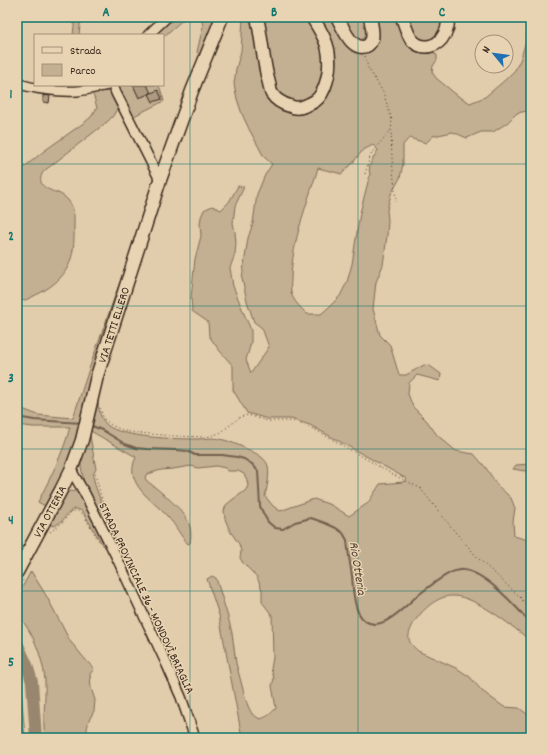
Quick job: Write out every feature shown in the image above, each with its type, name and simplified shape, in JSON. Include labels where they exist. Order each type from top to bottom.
[{"type":"main road","name":"VIA TETTI ELLERO","points":[[71,470],[86,424],[97,376],[160,180],[192,91],[222,17]]},
{"type":"main road","points":[[257,17],[266,75],[272,93],[280,102],[287,106],[302,108],[316,100],[322,93],[328,74],[329,52],[324,38],[312,17]]},
{"type":"main road","points":[[337,17],[346,35],[358,47],[363,47],[372,40],[370,17]]},
{"type":"main road","points":[[402,17],[413,41],[418,45],[429,47],[441,40],[445,34],[448,17]]},
{"type":"main road","name":"VIA OTTERIA","points":[[22,573],[71,470]]},
{"type":"street","points":[[149,34],[167,17]]},
{"type":"street","points":[[17,83],[32,87],[66,91],[78,91],[103,86]]},
{"type":"street","points":[[113,86],[160,180]]},
{"type":"street","name":"STRADA PROVINCIALE 36 - MONDOVÌ BRIAGLIA","points":[[71,470],[85,494],[167,665],[181,697],[195,738]]},
{"type":"path","points":[[363,47],[368,68],[383,92],[392,120],[392,159],[396,202]]},
{"type":"path","points":[[365,174],[373,151],[391,130]]},
{"type":"path","points":[[100,406],[104,419],[110,425],[124,431],[138,433],[206,437],[220,433],[239,418],[248,415],[268,421],[293,421],[305,425],[420,488],[480,560],[520,597],[531,611]]},
{"type":"path","points":[[95,474],[101,496],[117,539]]},
{"type":"path","points":[[47,535],[63,522],[70,513],[78,511],[83,514],[100,544]]},
{"type":"path","points":[[17,592],[22,573]]},
{"type":"green space","points":[[75,17],[81,17],[79,34],[73,34]]},
{"type":"green space","points":[[173,17],[186,17],[164,36],[164,34],[155,34]]},
{"type":"green space","points":[[201,17],[217,17],[202,59],[197,52],[203,26]]},
{"type":"green space","points":[[243,17],[252,17],[262,74],[294,111],[330,82],[317,17],[331,17],[362,52],[374,17],[397,17],[431,51],[437,55],[437,60],[433,66],[432,72],[436,78],[458,96],[470,103],[485,97],[511,74],[514,74],[514,71],[521,58],[531,17],[531,113],[527,111],[517,113],[507,123],[493,132],[481,132],[467,138],[453,132],[433,136],[426,143],[409,138],[403,145],[403,164],[400,178],[391,194],[387,210],[387,236],[383,265],[376,282],[373,309],[380,335],[390,345],[399,375],[406,375],[424,365],[430,366],[441,374],[440,381],[417,375],[409,383],[408,394],[413,407],[427,421],[437,435],[456,451],[474,454],[498,486],[511,498],[515,508],[513,522],[514,536],[531,541],[531,643],[511,625],[492,612],[472,601],[454,596],[448,596],[436,601],[420,614],[409,633],[410,641],[418,651],[458,669],[470,677],[482,691],[504,707],[519,708],[531,717],[531,738],[239,738],[241,732],[219,615],[207,579],[212,576],[216,578],[228,617],[236,663],[248,706],[252,714],[260,719],[269,715],[276,708],[272,686],[274,678],[271,669],[273,657],[272,615],[262,602],[262,590],[257,577],[240,558],[241,551],[239,544],[230,531],[225,519],[224,511],[226,505],[245,491],[248,486],[244,474],[238,471],[228,471],[225,468],[216,466],[198,468],[191,466],[161,470],[146,475],[145,478],[147,481],[183,513],[189,523],[190,529],[191,536],[190,543],[188,544],[171,520],[147,497],[136,483],[133,475],[133,467],[136,457],[89,430],[96,469],[93,475],[95,485],[116,542],[116,549],[88,492],[84,482],[81,458],[98,394],[100,414],[104,422],[114,429],[125,433],[150,437],[177,439],[213,438],[228,441],[260,456],[266,461],[269,469],[265,496],[273,506],[280,511],[314,499],[331,505],[349,516],[368,503],[380,484],[403,482],[407,479],[310,425],[291,419],[268,419],[247,413],[233,390],[233,366],[209,336],[208,322],[192,311],[191,298],[195,259],[201,236],[201,217],[204,210],[212,206],[221,210],[229,202],[238,186],[244,187],[235,206],[233,223],[236,243],[235,254],[230,268],[233,286],[251,330],[251,343],[246,360],[251,373],[269,347],[262,328],[254,322],[247,301],[242,278],[257,194],[265,175],[272,164],[264,157],[242,114],[234,84],[241,51]],"holes":[[[373,145],[378,150],[369,168],[370,174],[360,213],[352,264],[347,282],[340,296],[321,314],[307,314],[295,301],[291,292],[292,265],[297,237],[318,168],[342,174],[363,150]]]},
{"type":"green space","points":[[260,17],[307,17],[320,40],[326,65],[322,84],[312,98],[299,103],[291,102],[277,92]]},
{"type":"green space","points":[[342,17],[366,17],[367,34],[363,39],[359,40],[355,37]]},
{"type":"green space","points":[[407,17],[444,17],[443,26],[435,40],[424,43],[414,35]]},
{"type":"green space","points":[[118,86],[159,86],[164,101],[132,117],[121,96]]},
{"type":"green space","points":[[103,88],[113,96],[116,101],[118,107],[113,116],[44,171],[41,177],[41,182],[44,186],[65,197],[73,209],[74,238],[73,249],[68,266],[64,274],[50,287],[29,298],[17,301],[17,173],[44,151],[91,117],[97,108],[90,90]]},
{"type":"green space","points":[[137,234],[75,448],[52,497],[50,497],[45,506],[38,502],[52,475],[70,427],[33,427],[17,425],[17,407],[38,415],[73,418]]},
{"type":"green space","points":[[531,464],[531,472],[513,469],[516,465]]},
{"type":"green space","points":[[71,491],[77,492],[81,495],[111,552],[102,544],[83,512],[79,510],[73,509],[56,525],[53,526],[49,524],[66,493]]},
{"type":"green space","points":[[31,571],[47,597],[70,641],[94,669],[90,674],[91,688],[95,700],[94,711],[89,720],[87,738],[45,738],[45,682],[40,656],[33,637],[23,621],[17,615],[17,597]]},
{"type":"green space","points":[[17,671],[21,687],[25,738],[17,738]]},
{"type":"building","points":[[133,86],[148,86],[151,93],[139,98]]},
{"type":"building","points":[[158,90],[162,99],[153,102],[149,94]]},
{"type":"building","points":[[43,95],[50,96],[49,103],[43,102]]},
{"type":"waterway","name":"Rio Otteria","points":[[17,417],[34,420],[82,423]]},
{"type":"waterway","name":"Rio Otteria","points":[[90,425],[104,431],[125,444],[136,448],[187,451],[195,455],[222,455],[237,457],[252,464],[258,471],[260,506],[268,522],[275,528],[283,529],[295,522],[311,518],[336,528],[343,533],[347,540],[356,608],[365,620],[372,624],[388,620],[439,579],[458,570],[472,572],[482,577],[510,600],[531,624]]},
{"type":"waterway","points":[[17,643],[27,665],[32,682],[36,738]]}]
